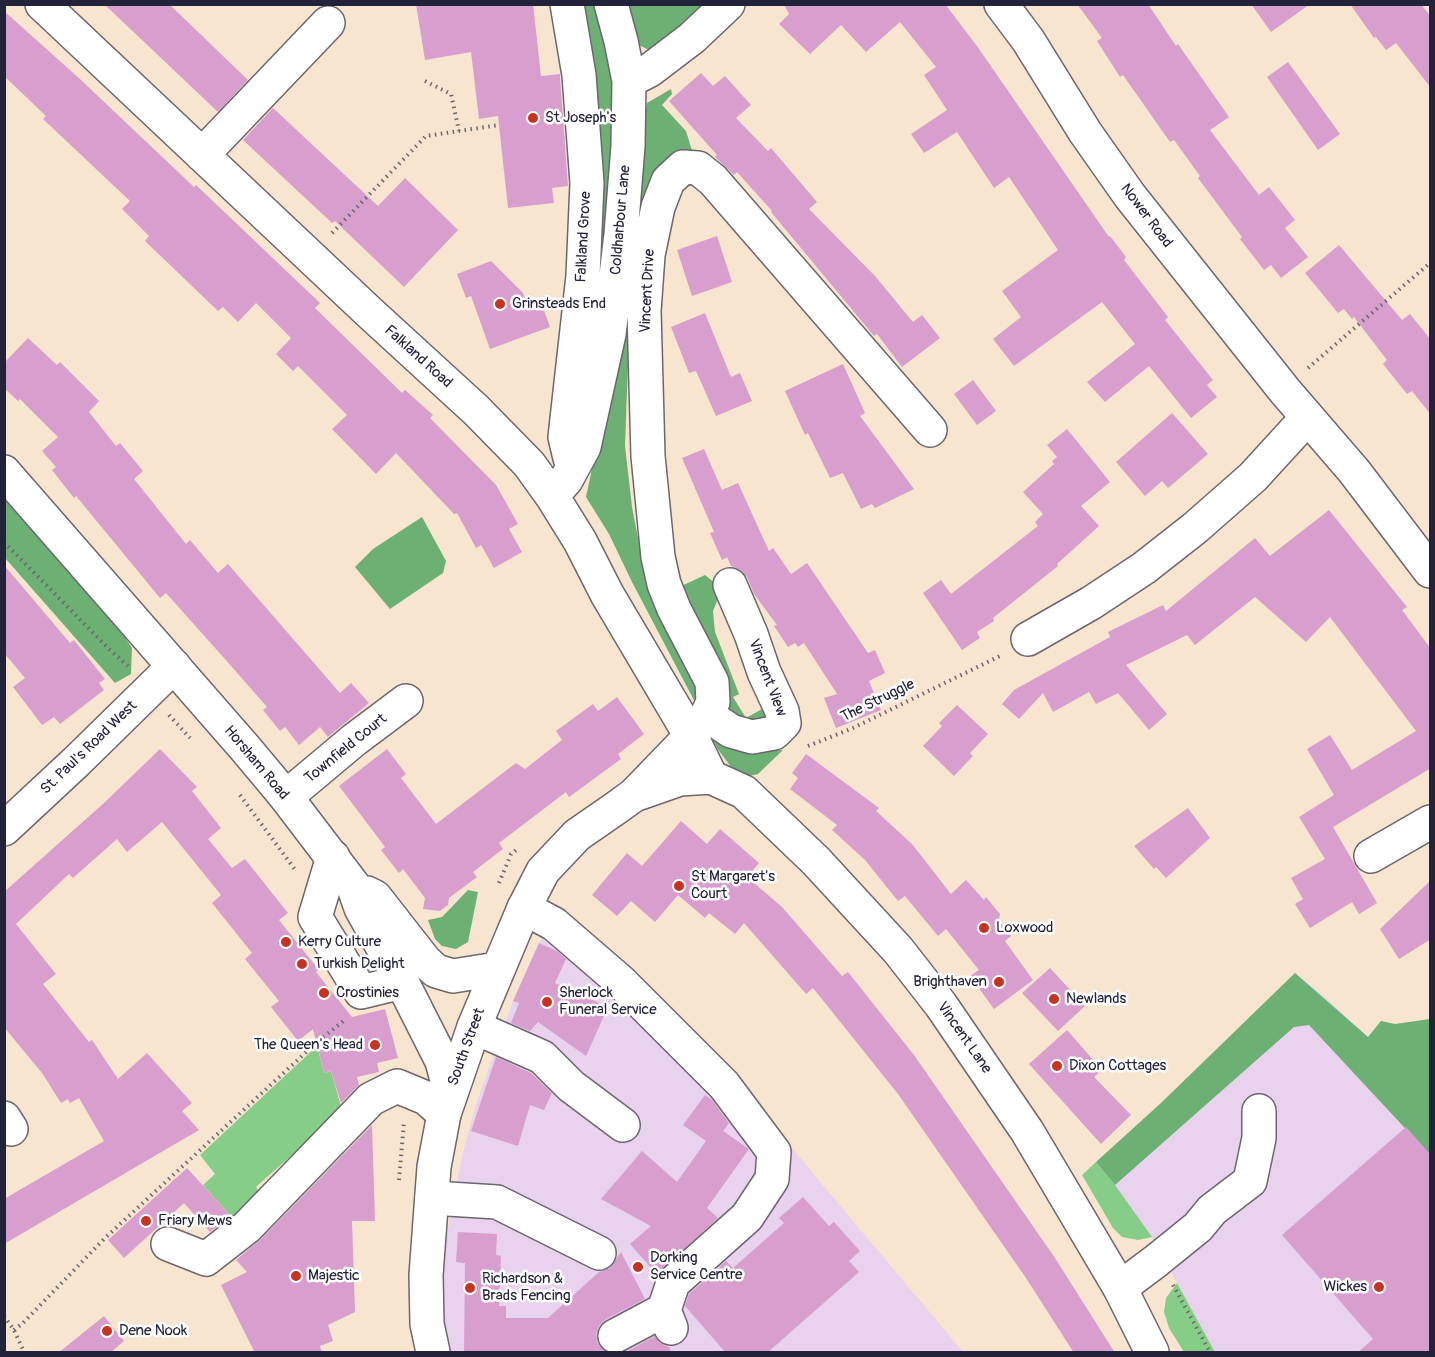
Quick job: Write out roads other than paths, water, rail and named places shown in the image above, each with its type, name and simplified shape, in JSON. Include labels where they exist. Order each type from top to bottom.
[{"type":"street","name":"Falkland Grove","points":[[567,4],[579,75],[587,183],[583,276],[565,437],[573,468]]},
{"type":"street","name":"Coldharbour Lane","points":[[552,495],[566,480],[584,447],[609,334],[621,234],[628,146],[629,81],[611,4]]},
{"type":"street","points":[[629,81],[650,70],[692,39],[728,4]]},
{"type":"street","name":"Nower Road","points":[[1000,4],[1028,40],[1084,132],[1130,196],[1285,391],[1354,471],[1431,571]]},
{"type":"street","name":"Falkland Road","points":[[55,9],[202,155],[476,410],[529,464],[552,495],[699,725],[711,777]]},
{"type":"street","points":[[202,155],[328,23]]},
{"type":"street","name":"Vincent Drive","points":[[699,725],[713,702],[711,682],[674,609],[660,566],[648,456],[644,311],[648,255],[658,207],[668,181],[683,167],[698,168],[713,180],[930,430]]},
{"type":"street","points":[[1028,639],[1144,568],[1195,528],[1253,477],[1307,418]]},
{"type":"street","name":"Horsham Road","points":[[4,472],[286,797],[353,885],[361,908],[442,1060],[447,1103]]},
{"type":"street","name":"Vincent View","points":[[699,725],[752,737],[774,733],[784,723],[782,711],[730,585]]},
{"type":"street","name":"St. Paul's Road West","points":[[4,828],[76,762],[174,666]]},
{"type":"street","name":"Townfield Court","points":[[286,797],[354,740],[406,701]]},
{"type":"street","name":"South Street","points":[[433,1353],[427,1324],[426,1275],[434,1167],[447,1103],[497,969],[543,871],[577,835],[634,795],[699,725]]},
{"type":"street","name":"South Street","points":[[634,795],[680,779],[711,777]]},
{"type":"street","name":"Vincent Lane","points":[[711,777],[744,792],[816,861],[898,950],[941,1005],[1004,1097],[1065,1195],[1120,1288],[1152,1353]]},
{"type":"street","points":[[1371,856],[1431,822]]},
{"type":"street","points":[[333,857],[315,917],[360,992],[402,982]]},
{"type":"street","points":[[353,885],[375,897],[425,961],[436,971],[453,976],[497,969]]},
{"type":"street","points":[[524,908],[554,924],[620,981],[724,1084],[774,1152],[772,1179],[747,1216],[673,1283],[667,1319],[615,1336]]},
{"type":"street","points":[[474,1027],[542,1057],[571,1086],[623,1125]]},
{"type":"street","points":[[168,1244],[207,1259],[247,1227],[371,1099],[397,1086],[426,1098],[447,1103]]},
{"type":"street","points":[[1120,1288],[1198,1227],[1212,1210],[1250,1181],[1259,1138],[1259,1111]]},
{"type":"street","points":[[432,1198],[496,1202],[599,1254]]},
{"type":"place","name":"St Joseph's","points":[[533,118]]},
{"type":"place","name":"Grinsteads End","points":[[500,304]]},
{"type":"place","name":"St Margaret's Court","points":[[679,886]]},
{"type":"place","name":"Loxwood","points":[[984,928]]},
{"type":"place","name":"Kerry Culture","points":[[286,942]]},
{"type":"place","name":"Turkish Delight","points":[[302,964]]},
{"type":"place","name":"Brighthaven","points":[[999,982]]},
{"type":"place","name":"Crostinies","points":[[324,993]]},
{"type":"place","name":"Newlands","points":[[1054,999]]},
{"type":"place","name":"Sherlock Funeral Service","points":[[547,1002]]},
{"type":"place","name":"The Queen's Head","points":[[375,1045]]},
{"type":"place","name":"Dixon Cottages","points":[[1057,1066]]},
{"type":"place","name":"Friary Mews","points":[[146,1221]]},
{"type":"place","name":"Dorking Service Centre","points":[[638,1267]]},
{"type":"place","name":"Majestic","points":[[296,1276]]},
{"type":"place","name":"Wickes","points":[[1379,1287]]},
{"type":"place","name":"Richardson & Brads Fencing","points":[[470,1288]]},
{"type":"place","name":"Dene Nook","points":[[107,1331]]}]
